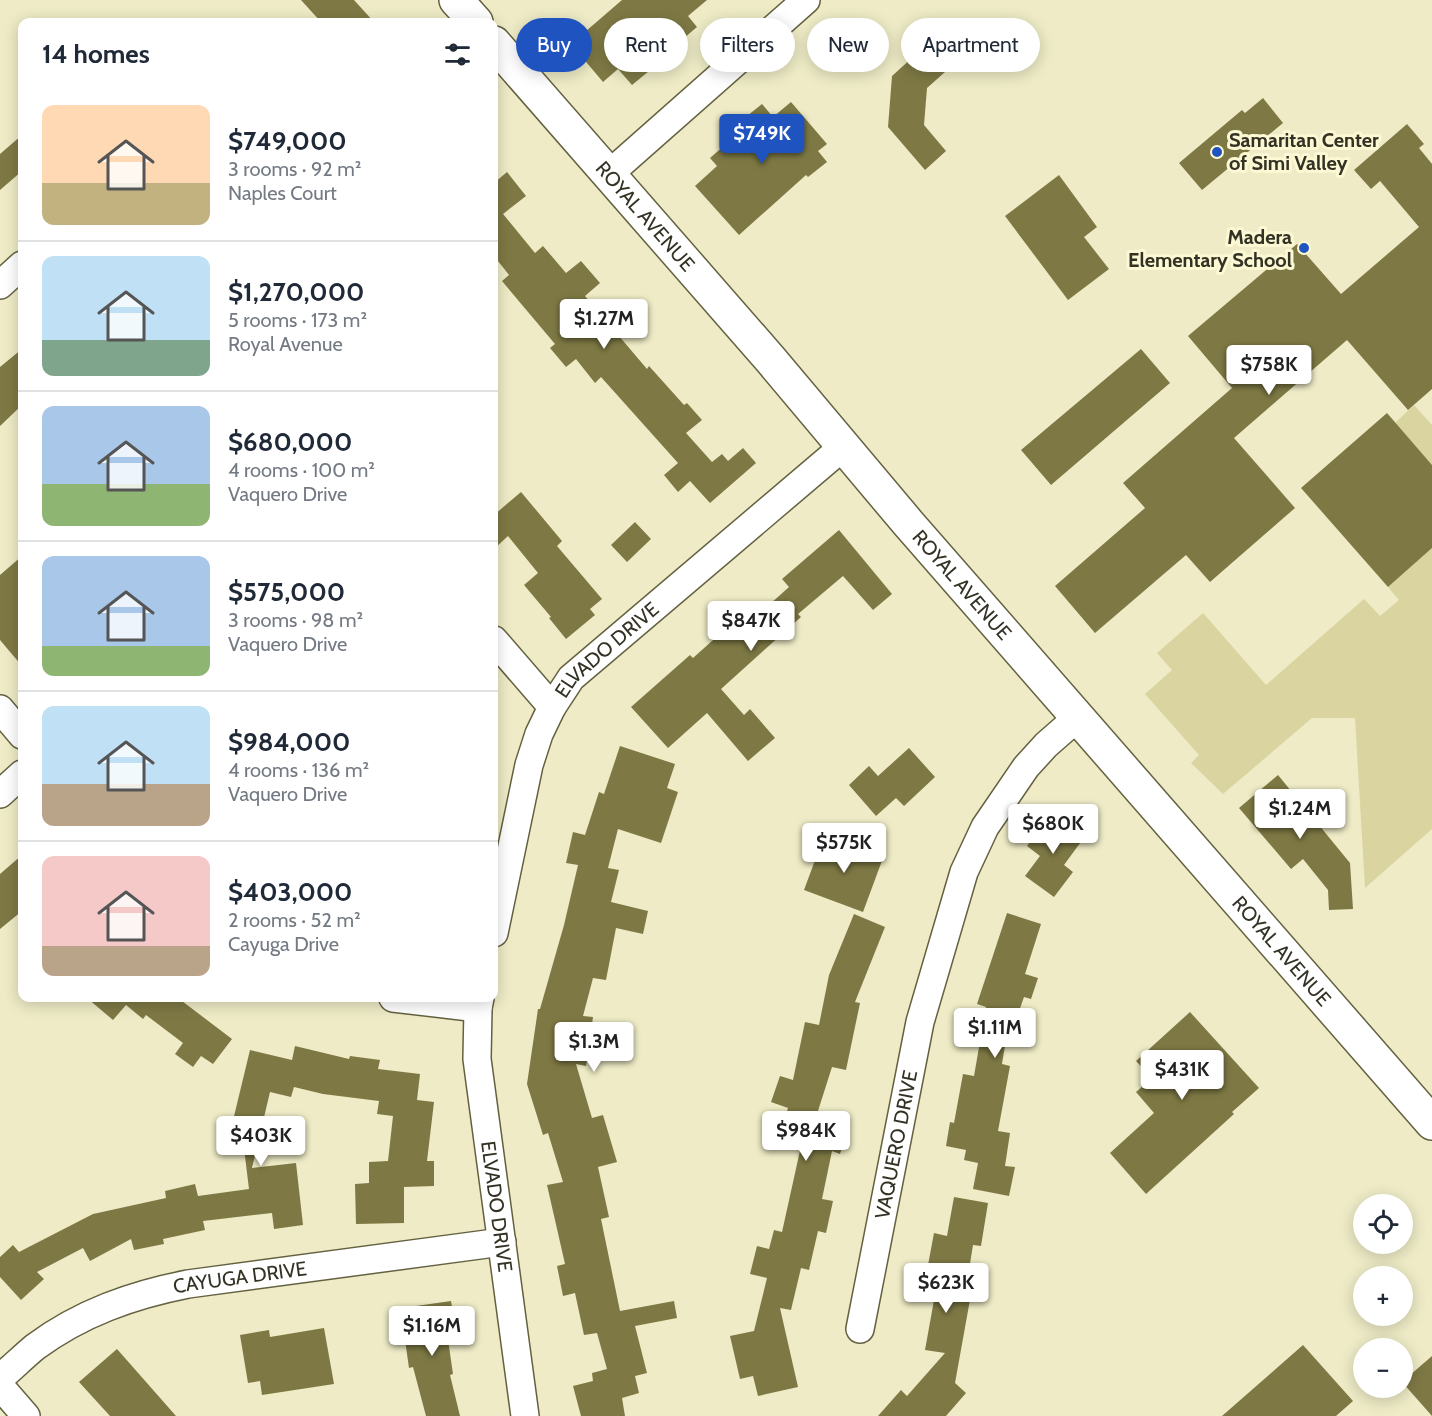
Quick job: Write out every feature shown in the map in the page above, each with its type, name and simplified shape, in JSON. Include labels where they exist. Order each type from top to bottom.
[{"type":"main road","points":[[456,0],[472,18]]},
{"type":"main road","name":"ROYAL AVENUE","points":[[498,48],[771,360],[908,523],[1432,1123]]},
{"type":"street","points":[[608,175],[806,0]]},
{"type":"street","points":[[0,285],[18,269]]},
{"type":"street","name":"ELVADO DRIVE","points":[[498,914],[529,765],[539,734],[552,707],[571,678],[844,446]]},
{"type":"street","points":[[498,645],[552,707]]},
{"type":"street","points":[[0,709],[18,730]]},
{"type":"street","name":"VAQUERO DRIVE","points":[[860,1329],[920,1022],[964,872],[985,827],[1026,767],[1078,717]]},
{"type":"street","points":[[0,794],[18,778]]},
{"type":"street","points":[[462,1002],[479,1003]]},
{"type":"street","name":"ELVADO DRIVE","points":[[479,1003],[477,1059],[525,1416]]},
{"type":"street","name":"CAYUGA DRIVE","points":[[0,1378],[34,1348],[64,1328],[100,1309],[145,1293],[188,1284],[502,1242]]},
{"type":"street","points":[[0,1386],[26,1416]]},
{"type":"shaded area","points":[[1414,405],[1432,425],[1432,465],[1395,423]]},
{"type":"shaded area","points":[[1432,548],[1432,829],[1365,888],[1355,718],[1312,718],[1223,794],[1191,763],[1199,755],[1145,694],[1172,670],[1157,653],[1203,613],[1266,685],[1364,599],[1380,616],[1399,600],[1388,587]]},
{"type":"building","points":[[301,0],[354,0],[370,18],[317,18]]},
{"type":"building","points":[[622,0],[707,0],[688,16],[697,27],[688,35],[688,18],[604,18],[604,72],[615,72],[603,82],[592,69],[592,26]]},
{"type":"building","points":[[901,68],[901,72],[945,72],[927,88],[924,125],[946,151],[925,170],[888,127],[892,76]]},
{"type":"building","points":[[621,72],[648,72],[632,85]]},
{"type":"building","points":[[1263,98],[1283,123],[1202,190],[1179,163],[1242,110],[1245,113]]},
{"type":"building","points":[[791,102],[827,144],[818,151],[827,162],[808,177],[806,175],[739,235],[695,186],[717,166],[710,158],[742,130],[737,124],[762,104],[773,117]]},
{"type":"building","points":[[1407,124],[1424,144],[1419,148],[1432,164],[1432,389],[1408,410],[1347,340],[1234,438],[1295,508],[1210,582],[1186,555],[1095,633],[1055,586],[1145,508],[1123,483],[1232,388],[1188,336],[1297,244],[1341,294],[1419,227],[1380,181],[1371,189],[1354,170]]},
{"type":"building","points":[[18,138],[18,174],[0,190],[0,154]]},
{"type":"building","points":[[507,172],[526,196],[503,214],[535,253],[543,246],[566,273],[581,261],[600,283],[585,296],[647,369],[649,366],[684,405],[687,403],[702,420],[686,433],[712,462],[722,454],[728,461],[743,448],[756,463],[710,503],[690,481],[678,492],[664,475],[678,463],[601,377],[595,383],[576,359],[566,367],[550,348],[555,344],[502,281],[509,275],[498,261],[498,180]]},
{"type":"building","points":[[1059,175],[1097,227],[1084,237],[1109,269],[1068,300],[1005,216]]},
{"type":"building","points":[[1141,349],[1170,383],[1051,485],[1021,450]]},
{"type":"building","points":[[18,352],[18,409],[0,426],[0,367]]},
{"type":"building","points":[[1387,413],[1432,465],[1432,548],[1388,587],[1301,488]]},
{"type":"building","points":[[521,492],[562,541],[557,546],[602,599],[590,609],[595,615],[566,639],[524,585],[538,573],[508,536],[498,545],[498,512]]},
{"type":"building","points":[[635,522],[651,539],[627,562],[611,545]]},
{"type":"building","points":[[839,530],[892,594],[873,610],[843,576],[798,614],[801,617],[721,689],[744,715],[750,709],[775,738],[748,761],[707,713],[668,748],[631,707],[690,655],[693,658],[732,623],[740,631],[789,587],[782,579]]},
{"type":"building","points":[[18,559],[18,661],[0,640],[0,575]]},
{"type":"building","points":[[620,746],[675,764],[667,788],[678,792],[661,843],[618,829],[608,868],[619,870],[611,902],[648,911],[643,934],[616,928],[606,980],[593,978],[583,1016],[593,1017],[586,1066],[576,1064],[592,1118],[603,1115],[617,1162],[598,1167],[609,1217],[601,1219],[620,1311],[674,1301],[677,1318],[635,1326],[647,1373],[635,1376],[639,1393],[622,1398],[625,1416],[581,1416],[573,1386],[593,1381],[592,1373],[607,1369],[597,1333],[584,1335],[575,1293],[563,1296],[557,1266],[565,1264],[547,1185],[563,1182],[548,1133],[543,1135],[527,1084],[538,1009],[540,1009],[564,925],[578,865],[566,863],[573,832],[585,835],[599,792],[604,794]]},
{"type":"building","points":[[909,748],[935,777],[904,806],[896,798],[876,816],[849,785],[869,766],[878,776]]},
{"type":"building","points":[[1278,775],[1350,863],[1353,909],[1329,910],[1328,890],[1303,859],[1291,869],[1239,808]]},
{"type":"building","points":[[1050,815],[1083,839],[1064,865],[1073,872],[1054,897],[1025,876],[1040,856],[1027,846]]},
{"type":"building","points":[[824,836],[883,858],[863,912],[804,890]]},
{"type":"building","points":[[18,858],[18,914],[0,929],[0,874]]},
{"type":"building","points":[[1007,913],[1041,924],[1025,974],[1038,978],[1031,999],[1024,997],[1017,1017],[1010,1015],[1002,1064],[1010,1066],[998,1131],[1010,1133],[1005,1166],[1015,1167],[1009,1196],[973,1189],[978,1163],[964,1160],[966,1150],[946,1146],[950,1122],[954,1123],[963,1074],[974,1076],[986,1007],[977,1004]]},
{"type":"building","points":[[854,914],[885,927],[855,1002],[860,1003],[846,1070],[832,1067],[817,1114],[849,1125],[840,1154],[832,1151],[822,1199],[833,1201],[826,1233],[818,1231],[809,1270],[801,1268],[791,1310],[780,1308],[798,1387],[758,1396],[753,1376],[740,1379],[730,1336],[754,1331],[767,1278],[750,1274],[757,1246],[769,1249],[774,1230],[782,1232],[803,1137],[781,1130],[788,1108],[771,1102],[780,1076],[793,1080],[805,1022],[819,1025],[829,975]]},
{"type":"building","points":[[92,1002],[183,1002],[232,1039],[213,1064],[201,1056],[193,1067],[175,1054],[183,1043],[146,1015],[143,1019],[126,1005],[113,1020]]},
{"type":"building","points":[[1190,1012],[1259,1088],[1232,1112],[1234,1114],[1146,1194],[1110,1153],[1154,1113],[1136,1092],[1152,1078],[1136,1061]]},
{"type":"building","points":[[295,1046],[349,1059],[350,1056],[380,1060],[378,1069],[420,1074],[417,1100],[434,1102],[427,1161],[434,1161],[434,1186],[404,1187],[404,1223],[356,1224],[355,1184],[369,1183],[369,1162],[388,1161],[393,1116],[377,1114],[379,1101],[323,1094],[294,1087],[291,1097],[270,1092],[252,1168],[296,1163],[303,1225],[274,1229],[272,1213],[203,1221],[205,1230],[163,1239],[164,1244],[134,1250],[131,1239],[90,1261],[83,1248],[37,1272],[44,1279],[21,1300],[0,1277],[0,1257],[13,1245],[19,1252],[93,1214],[166,1198],[165,1191],[195,1184],[198,1196],[249,1189],[243,1140],[229,1137],[250,1050],[292,1060]]},
{"type":"building","points":[[954,1197],[988,1203],[981,1246],[973,1245],[967,1282],[973,1283],[955,1383],[966,1393],[946,1416],[878,1416],[901,1390],[907,1396],[945,1353],[925,1350],[940,1267],[928,1265],[934,1233],[947,1236]]},
{"type":"building","points":[[451,1301],[456,1331],[447,1333],[453,1374],[450,1375],[460,1416],[426,1416],[413,1367],[409,1368],[403,1326],[412,1325],[409,1307]]},
{"type":"building","points":[[324,1328],[334,1384],[262,1395],[260,1381],[248,1383],[240,1335],[269,1330],[270,1337]]},
{"type":"building","points":[[1303,1345],[1353,1401],[1336,1416],[1222,1416]]},
{"type":"building","points":[[117,1349],[176,1416],[110,1416],[79,1382]]},
{"type":"building","points":[[1432,1356],[1432,1416],[1413,1394],[1413,1372]]},
{"type":"place","name":"Samaritan Center of Simi Valley","points":[[1217,152]]},
{"type":"place","name":"Madera Elementary School","points":[[1304,248]]}]
